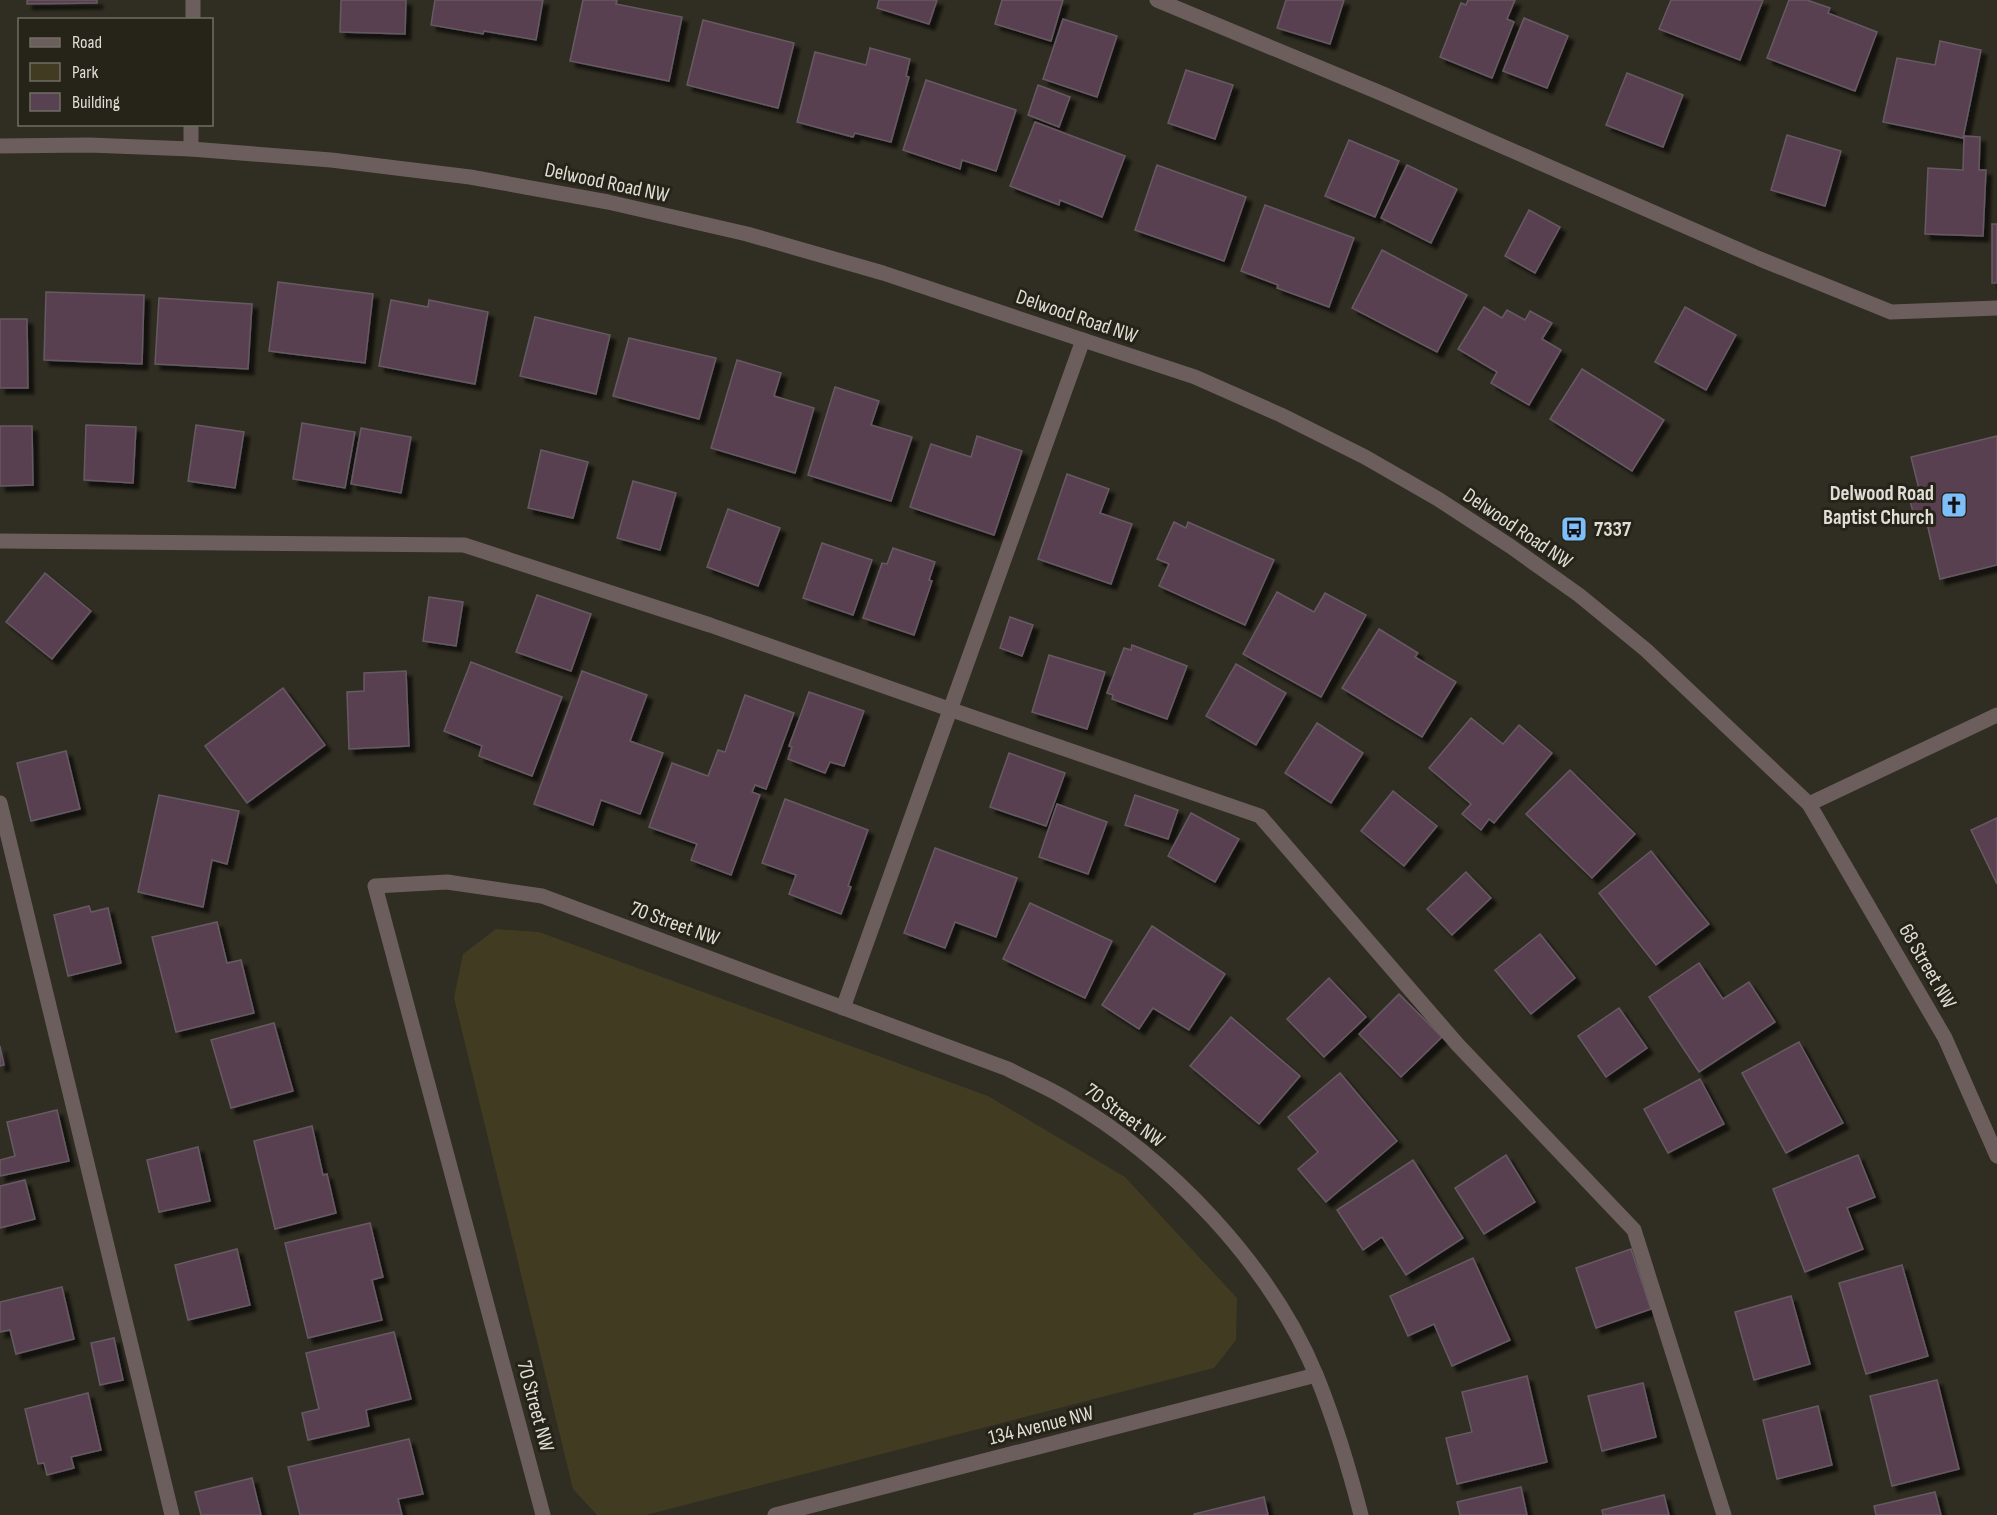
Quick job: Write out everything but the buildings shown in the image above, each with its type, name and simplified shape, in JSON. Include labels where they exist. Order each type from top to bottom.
[{"type":"street","points":[[193,0],[193,18]]},
{"type":"street","points":[[1157,0],[1383,94],[1760,259],[1891,312],[1997,308]]},
{"type":"street","points":[[191,126],[191,149]]},
{"type":"street","name":"Delwood Road NW","points":[[0,146],[89,145],[191,149],[331,160],[470,177],[608,202],[747,234],[871,270],[1195,377],[1281,415],[1365,457],[1438,499],[1510,546],[1570,589],[1646,650],[1809,804]]},
{"type":"street","points":[[843,1008],[1083,340]]},
{"type":"street","points":[[0,541],[464,545],[710,625],[1260,816],[1458,1045],[1634,1230],[1724,1515]]},
{"type":"street","points":[[1809,804],[1997,715]]},
{"type":"street","points":[[0,803],[172,1515]]},
{"type":"street","name":"68 Street NW","points":[[1809,804],[1945,1038],[1997,1156]]},
{"type":"street","name":"70 Street NW","points":[[543,1515],[375,886],[447,882],[542,896],[1008,1069],[1065,1098],[1118,1133],[1168,1173],[1212,1217],[1239,1250],[1287,1319],[1316,1375],[1347,1460],[1361,1515]]},
{"type":"street","name":"134 Avenue NW","points":[[775,1515],[1316,1375]]},
{"type":"green space","points":[[496,929],[539,932],[988,1096],[1125,1177],[1237,1298],[1236,1340],[1214,1368],[646,1515],[597,1515],[573,1489],[454,998],[463,954]]},
{"type":"place","name":"Delwood Road Baptist Church","points":[[1954,505]]},
{"type":"place","name":"7337","points":[[1574,529]]}]
